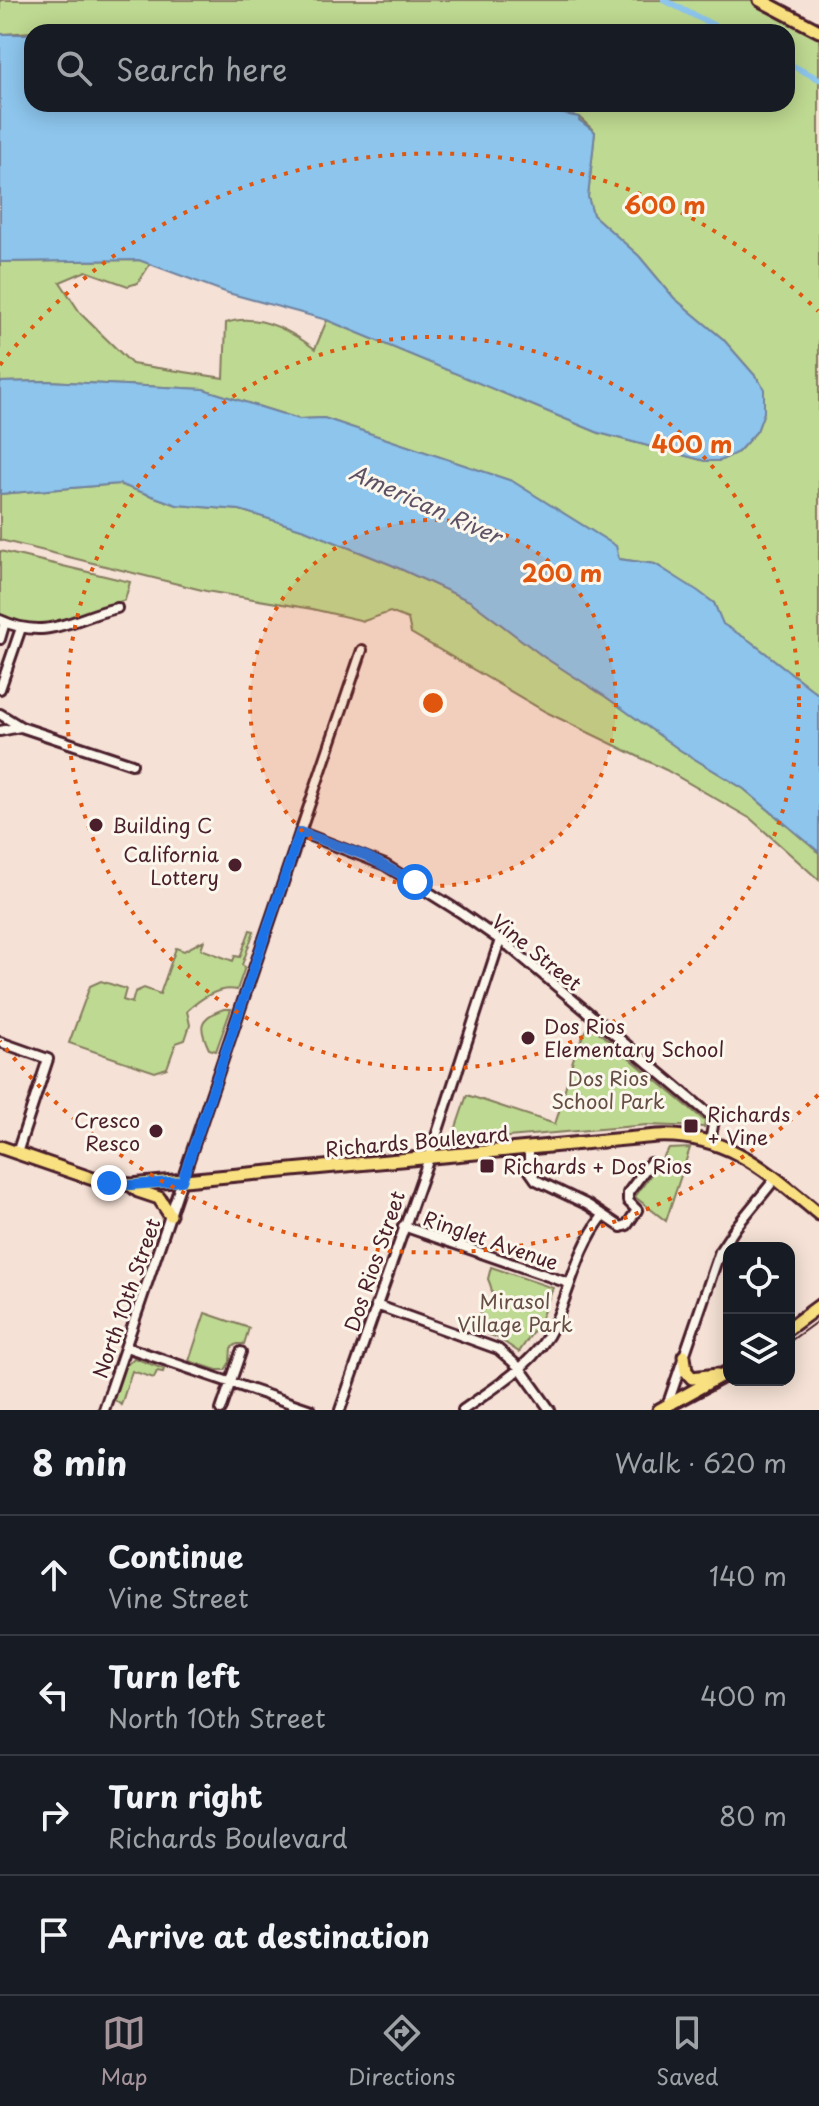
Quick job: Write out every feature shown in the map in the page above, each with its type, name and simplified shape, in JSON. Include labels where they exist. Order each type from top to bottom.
[{"type":"main road","points":[[760,0],[819,31]]},
{"type":"main road","points":[[775,0],[819,22]]},
{"type":"main road","name":"Richards Boulevard","points":[[0,1147],[96,1180],[131,1185],[663,1136],[710,1142],[747,1158],[819,1214]]},
{"type":"main road","points":[[131,1185],[138,1191],[159,1198],[170,1215]]},
{"type":"main road","points":[[795,1324],[817,1307]]},
{"type":"main road","points":[[684,1356],[686,1371],[694,1379],[723,1372]]},
{"type":"main road","points":[[663,1408],[723,1374]]},
{"type":"street","points":[[0,639],[3,621],[21,628],[43,630],[59,628],[117,608]]},
{"type":"street","points":[[0,689],[21,628]]},
{"type":"street","name":"North 10th Street","points":[[104,1410],[362,650]]},
{"type":"street","points":[[0,718],[132,764]]},
{"type":"street","points":[[0,731],[21,727]]},
{"type":"street","name":"Vine Street","points":[[300,832],[396,870],[500,940],[710,1115],[714,1120],[710,1142]]},
{"type":"street","name":"Dos Rios Street","points":[[340,1410],[429,1158],[500,940]]},
{"type":"street","points":[[0,1042],[48,1059],[17,1153]]},
{"type":"street","points":[[529,1148],[529,1170],[536,1180],[588,1205],[621,1227],[627,1225],[637,1210],[628,1201],[628,1193],[650,1163]]},
{"type":"street","points":[[663,1408],[720,1251],[775,1179]]},
{"type":"street","points":[[463,1410],[494,1390],[539,1348],[553,1326],[582,1246],[602,1217]]},
{"type":"street","name":"Ringlet Avenue","points":[[403,1226],[568,1283]]},
{"type":"street","points":[[376,1305],[492,1347],[520,1368],[550,1410]]},
{"type":"street","points":[[126,1347],[311,1410]]},
{"type":"street","points":[[221,1410],[241,1352]]},
{"type":"green space","points":[[0,0],[765,0],[819,29],[819,695],[750,641],[722,624],[714,603],[655,564],[619,559],[593,532],[511,481],[324,418],[299,419],[203,389],[47,381],[0,382],[0,262],[139,260],[150,264],[138,283],[128,286],[86,271],[60,282],[81,314],[132,364],[224,378],[226,323],[261,321],[295,335],[315,349],[327,320],[599,433],[705,461],[738,452],[757,431],[764,412],[758,379],[723,339],[674,298],[639,256],[593,215],[588,197],[595,132],[579,117],[554,112],[795,112],[795,24],[24,24],[24,32],[0,34]]},
{"type":"green space","points":[[119,484],[177,505],[240,510],[305,530],[470,601],[544,657],[680,750],[744,789],[819,853],[819,880],[751,819],[666,770],[546,712],[411,633],[408,619],[390,612],[364,621],[206,591],[0,540],[0,494]]},
{"type":"green space","points":[[0,551],[130,582],[125,600],[48,623],[27,623],[0,616]]},
{"type":"green space","points":[[250,930],[254,931],[237,990],[210,994],[187,1011],[190,1025],[185,1040],[176,1043],[167,1068],[155,1072],[69,1043],[90,986],[101,981],[126,989],[123,1000],[132,1003],[135,992],[144,988],[160,994],[176,948],[184,951],[204,940],[201,949],[233,961],[235,956],[240,957]]},
{"type":"green space","points":[[231,1009],[216,1051],[209,1049],[202,1029],[209,1016]]},
{"type":"green space","name":"Dos Rios School Park","points":[[590,1025],[705,1121],[704,1127],[647,1125],[451,1142],[467,1095],[555,1124],[573,1060]]},
{"type":"green space","points":[[690,1148],[666,1221],[635,1197],[669,1149]]},
{"type":"green space","name":"Mirasol Village Park","points":[[491,1267],[553,1288],[539,1323],[519,1352],[498,1338],[472,1328],[491,1301],[488,1279]]},
{"type":"green space","points":[[205,1313],[249,1328],[244,1344],[231,1348],[230,1362],[225,1370],[189,1361]]},
{"type":"green space","points":[[134,1358],[164,1369],[163,1372],[157,1371],[154,1378],[132,1371],[121,1405],[111,1397],[121,1367]]},
{"type":"water","points":[[0,34],[24,34],[24,112],[554,112],[579,117],[595,132],[588,197],[593,215],[639,256],[674,298],[723,339],[758,379],[764,389],[764,412],[757,431],[738,452],[720,461],[705,461],[599,433],[327,320],[228,293],[139,260],[0,262]]},
{"type":"water","name":"American River","points":[[47,381],[203,389],[299,419],[324,418],[512,481],[616,546],[619,559],[655,564],[714,603],[723,624],[819,695],[819,852],[744,789],[680,750],[544,657],[470,601],[392,565],[305,530],[240,510],[177,505],[119,484],[0,494],[0,382]]},
{"type":"waterway","points":[[664,0],[711,24]]},
{"type":"waterway","points":[[795,67],[819,79]]},
{"type":"tram line","points":[[795,1338],[819,1320]]},
{"type":"tram line","points":[[676,1410],[723,1385]]},
{"type":"place","name":"Building C","points":[[96,825]]},
{"type":"place","name":"California Lottery","points":[[235,865]]},
{"type":"place","name":"Dos Rios Elementary School","points":[[528,1038]]},
{"type":"place","name":"Richards + Vine","points":[[691,1126]]},
{"type":"place","name":"Cresco Resco","points":[[156,1131]]},
{"type":"place","name":"Richards + Dos Rios","points":[[487,1166]]},
{"type":"route","points":[[109,1183],[131,1185],[182,1181],[300,832],[366,856],[415,882]]}]
